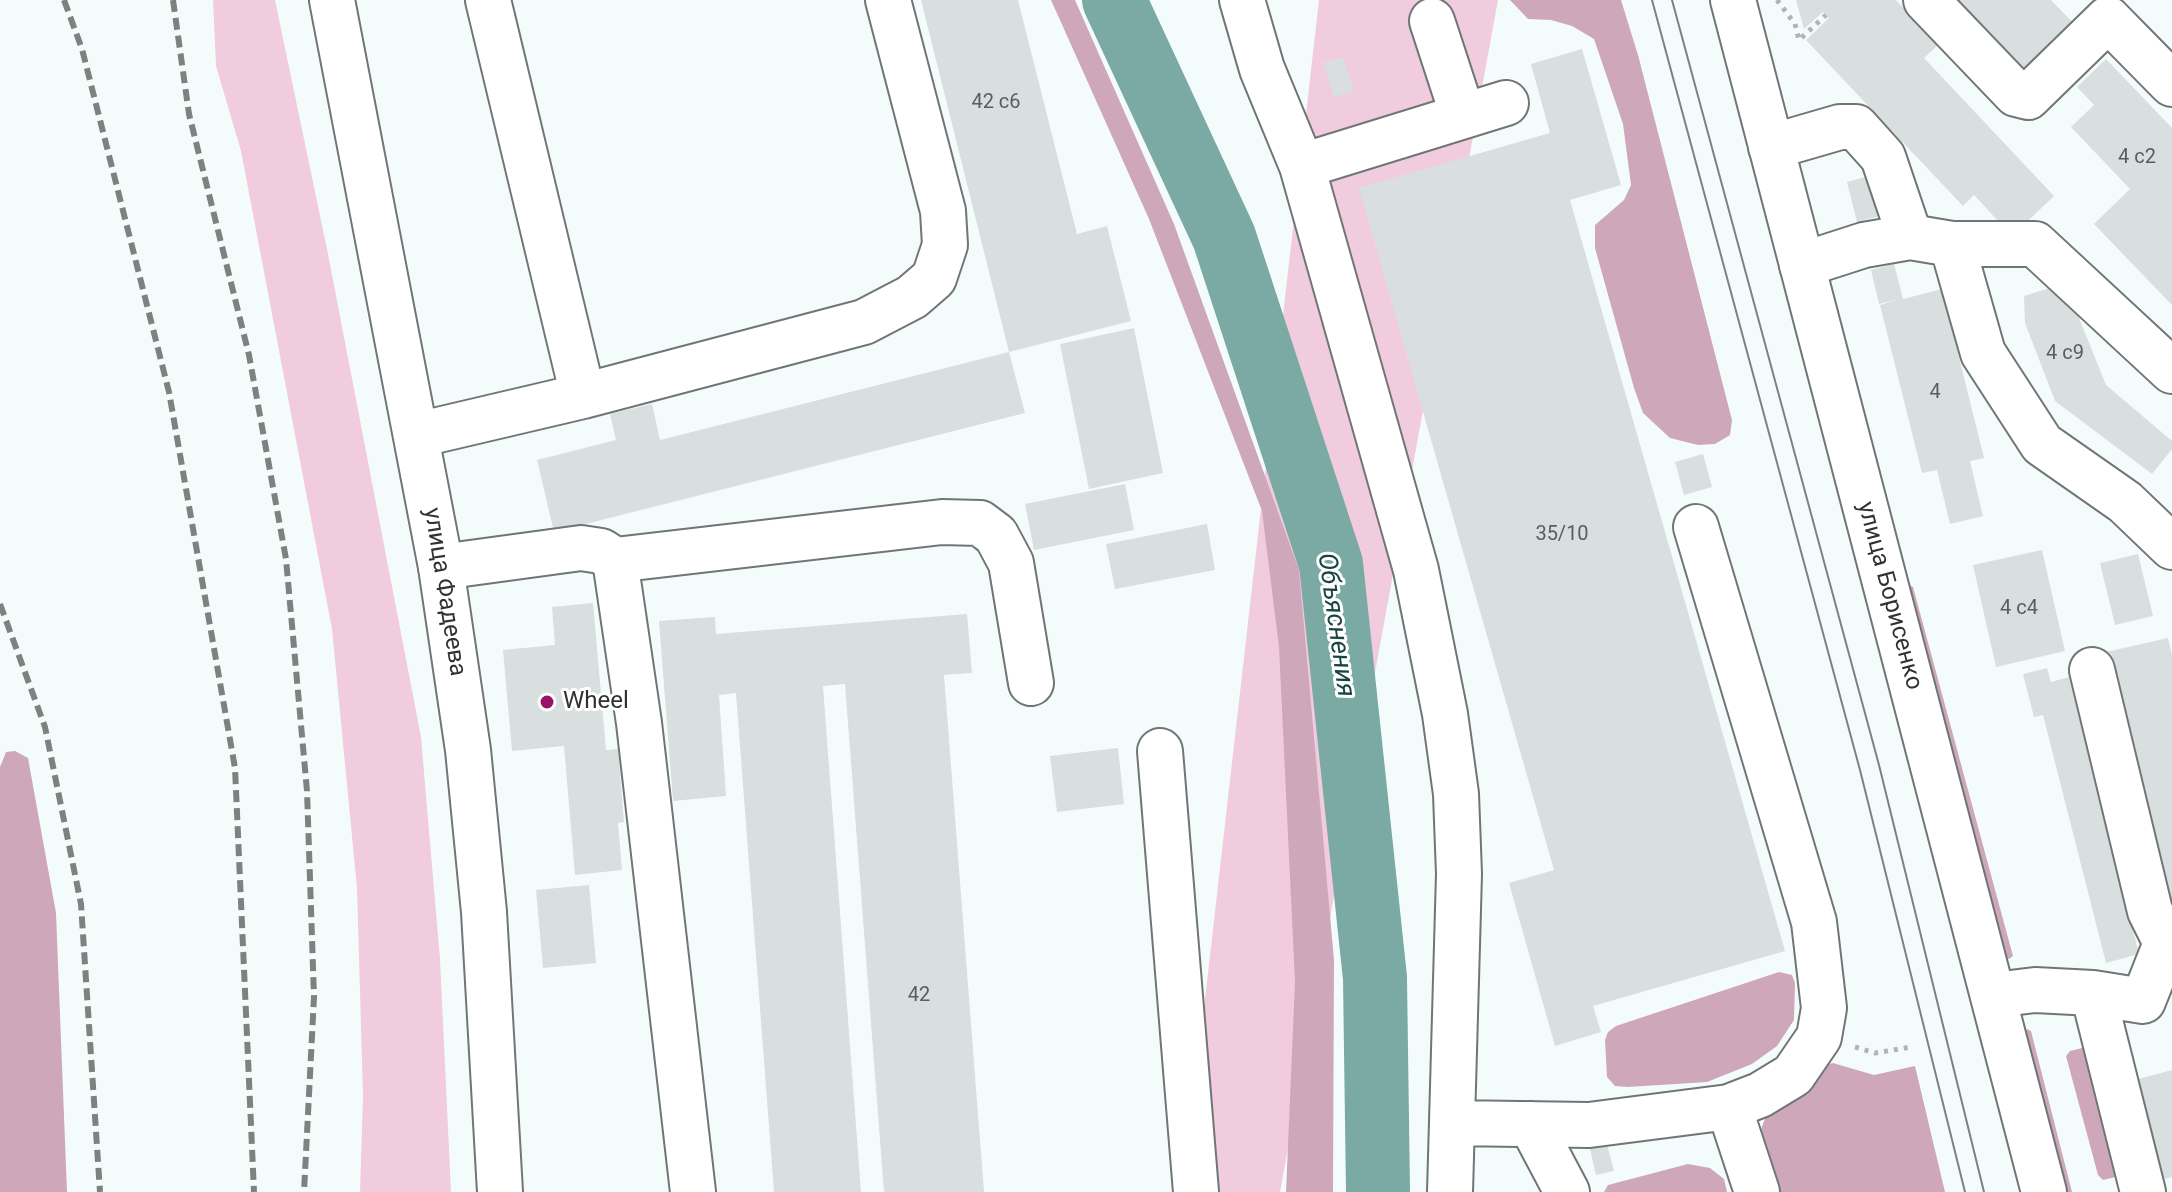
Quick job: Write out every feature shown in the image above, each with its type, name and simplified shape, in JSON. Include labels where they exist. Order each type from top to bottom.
[{"type":"main road","name":"улица Фадеева","points":[[332,0],[441,567],[468,750],[484,912],[500,1192]]},
{"type":"main road","points":[[488,0],[583,396]]},
{"type":"main road","points":[[417,435],[583,396],[864,322],[912,297],[934,278],[945,245],[943,211],[888,0]]},
{"type":"main road","points":[[1242,0],[1262,69],[1302,166],[1416,570],[1445,714],[1456,794],[1459,874],[1450,1192]]},
{"type":"main road","name":"улица Борисенко","points":[[1733,0],[2044,1192]]},
{"type":"main road","points":[[1926,0],[2016,94],[2028,97],[2099,9],[2172,84]]},
{"type":"main road","points":[[1432,21],[1463,116]]},
{"type":"main road","points":[[1302,166],[1506,103]]},
{"type":"main road","points":[[1771,147],[1840,127],[1856,127],[1883,157],[1931,241],[1983,353],[2042,444],[2125,502],[2172,547]]},
{"type":"main road","points":[[1802,265],[1864,245],[1931,241],[2035,244],[2172,371]]},
{"type":"main road","points":[[441,567],[581,548],[601,551],[615,560],[942,522],[980,523],[996,535],[1011,563],[1031,683]]},
{"type":"main road","points":[[1452,1123],[1589,1125],[1729,1107],[1760,1095],[1793,1075],[1819,1037],[1824,1008],[1814,922],[1696,527]]},
{"type":"main road","points":[[615,560],[639,723],[693,1192]]},
{"type":"main road","points":[[1994,995],[2035,990],[2093,993],[2157,1002],[2169,941],[2150,911],[2092,670]]},
{"type":"main road","points":[[1160,751],[1196,1192]]},
{"type":"main road","points":[[2093,993],[2143,1192]]},
{"type":"main road","points":[[1729,1107],[1757,1192]]},
{"type":"main road","points":[[1531,1124],[1567,1192]]},
{"type":"path","points":[[1777,0],[1795,24],[1799,40],[1826,15]]},
{"type":"path","points":[[1819,1037],[1875,1053],[1911,1047]]},
{"type":"shaded area","points":[[213,0],[275,0],[328,254],[421,737],[440,959],[451,1192],[360,1192],[363,1096],[357,888],[332,629],[241,151],[216,66]]},
{"type":"shaded area","points":[[1051,0],[1075,0],[1174,224],[1299,570],[1334,960],[1333,1192],[1286,1192],[1295,982],[1279,647],[1262,511],[1149,219]]},
{"type":"shaded area","points":[[1319,0],[1498,0],[1280,1192],[1183,1192]]},
{"type":"shaded area","points":[[1510,0],[1621,0],[1732,420],[1730,435],[1715,444],[1698,445],[1670,438],[1643,413],[1634,388],[1595,248],[1595,225],[1624,200],[1631,185],[1623,124],[1594,39],[1572,26],[1551,20],[1528,19]]},
{"type":"shaded area","points":[[1909,585],[1913,587],[2013,956],[2009,959],[1906,588]]},
{"type":"shaded area","points":[[15,751],[28,758],[56,913],[67,1192],[0,1192],[0,767],[6,752]]},
{"type":"shaded area","points":[[1779,972],[1792,975],[1795,983],[1794,1020],[1777,1046],[1752,1064],[1707,1082],[1628,1087],[1615,1086],[1607,1077],[1605,1040],[1608,1032],[1616,1026]]},
{"type":"shaded area","points":[[2027,1029],[2031,1031],[2072,1192],[2065,1192],[2024,1032]]},
{"type":"shaded area","points":[[2090,1046],[2120,1176],[2103,1180],[2098,1175],[2066,1056],[2070,1051]]},
{"type":"shaded area","points":[[1833,1063],[1874,1075],[1915,1066],[1945,1192],[1779,1192],[1760,1132],[1767,1113],[1823,1066]]},
{"type":"shaded area","points":[[1688,1164],[1710,1168],[1724,1179],[1727,1192],[1604,1192],[1608,1185]]},
{"type":"building","points":[[921,0],[1018,0],[1077,234],[1107,226],[1131,321],[1009,352]]},
{"type":"building","points":[[1796,0],[1896,0],[1938,45],[1924,58],[2054,196],[2012,236],[1974,195],[1963,206],[1806,40],[1829,18],[1823,12],[1804,29]]},
{"type":"building","points":[[1954,0],[2051,0],[2077,27],[2026,76]]},
{"type":"building","points":[[1582,49],[1621,185],[1570,200],[1785,951],[1593,1006],[1601,1032],[1555,1046],[1509,883],[1554,870],[1359,188],[1550,133],[1531,64]]},
{"type":"building","points":[[1343,57],[1354,91],[1334,97],[1323,63]]},
{"type":"building","points":[[2106,59],[2172,128],[2172,305],[2094,224],[2130,189],[2071,127],[2094,105],[2077,87]]},
{"type":"building","points":[[1869,176],[1880,216],[1857,222],[1847,182]]},
{"type":"building","points":[[1894,264],[1903,299],[1942,289],[1984,458],[1970,461],[1983,516],[1950,524],[1937,470],[1922,473],[1880,305],[1897,300],[1879,304],[1871,270]]},
{"type":"building","points":[[2065,283],[2106,385],[2172,441],[2172,449],[2152,474],[2055,401],[2025,323],[2024,296]]},
{"type":"building","points":[[1134,328],[1163,473],[1089,489],[1060,344]]},
{"type":"building","points":[[1009,352],[1025,413],[554,532],[537,460],[616,440],[610,414],[652,404],[660,440]]},
{"type":"building","points":[[1703,454],[1712,487],[1684,495],[1675,462]]},
{"type":"building","points":[[1125,484],[1134,530],[1034,550],[1025,504]]},
{"type":"building","points":[[1207,524],[1215,570],[1115,589],[1106,544]]},
{"type":"building","points":[[2042,550],[2065,651],[1996,667],[1973,565]]},
{"type":"building","points":[[2138,554],[2153,616],[2115,625],[2100,563]]},
{"type":"building","points":[[593,603],[606,750],[618,749],[624,822],[618,823],[622,870],[575,875],[564,746],[512,751],[503,650],[555,645],[552,607]]},
{"type":"building","points":[[967,614],[972,673],[944,675],[984,1192],[884,1192],[845,684],[823,686],[861,1192],[774,1192],[736,693],[719,695],[726,796],[673,801],[659,621],[715,617],[716,634]]},
{"type":"building","points":[[2168,638],[2172,655],[2172,911],[2166,913],[2106,652]]},
{"type":"building","points":[[2047,668],[2051,682],[2069,677],[2139,954],[2106,963],[2043,715],[2034,717],[2023,674]]},
{"type":"building","points":[[1118,748],[1124,804],[1057,812],[1050,756]]},
{"type":"building","points":[[589,885],[596,963],[543,968],[536,890]]},
{"type":"building","points":[[2172,1070],[2172,1177],[2161,1180],[2135,1080]]},
{"type":"building","points":[[1605,1136],[1614,1171],[1596,1175],[1588,1140]]},
{"type":"waterway","name":"Объяснения","points":[[1114,0],[1224,237],[1331,564],[1375,978],[1378,1192]]},
{"type":"tram line","points":[[1652,0],[1860,770],[1965,1192]]},
{"type":"tram line","points":[[1672,0],[1879,765],[1984,1192]]},
{"type":"railway","points":[[64,0],[82,49],[169,392],[235,768],[254,1192]]},
{"type":"railway","points":[[173,0],[189,114],[249,355],[286,559],[307,791],[314,997],[304,1192]]},
{"type":"railway","points":[[0,604],[45,727],[81,904],[100,1192]]},
{"type":"place","name":"Wheel","points":[[547,702]]}]
